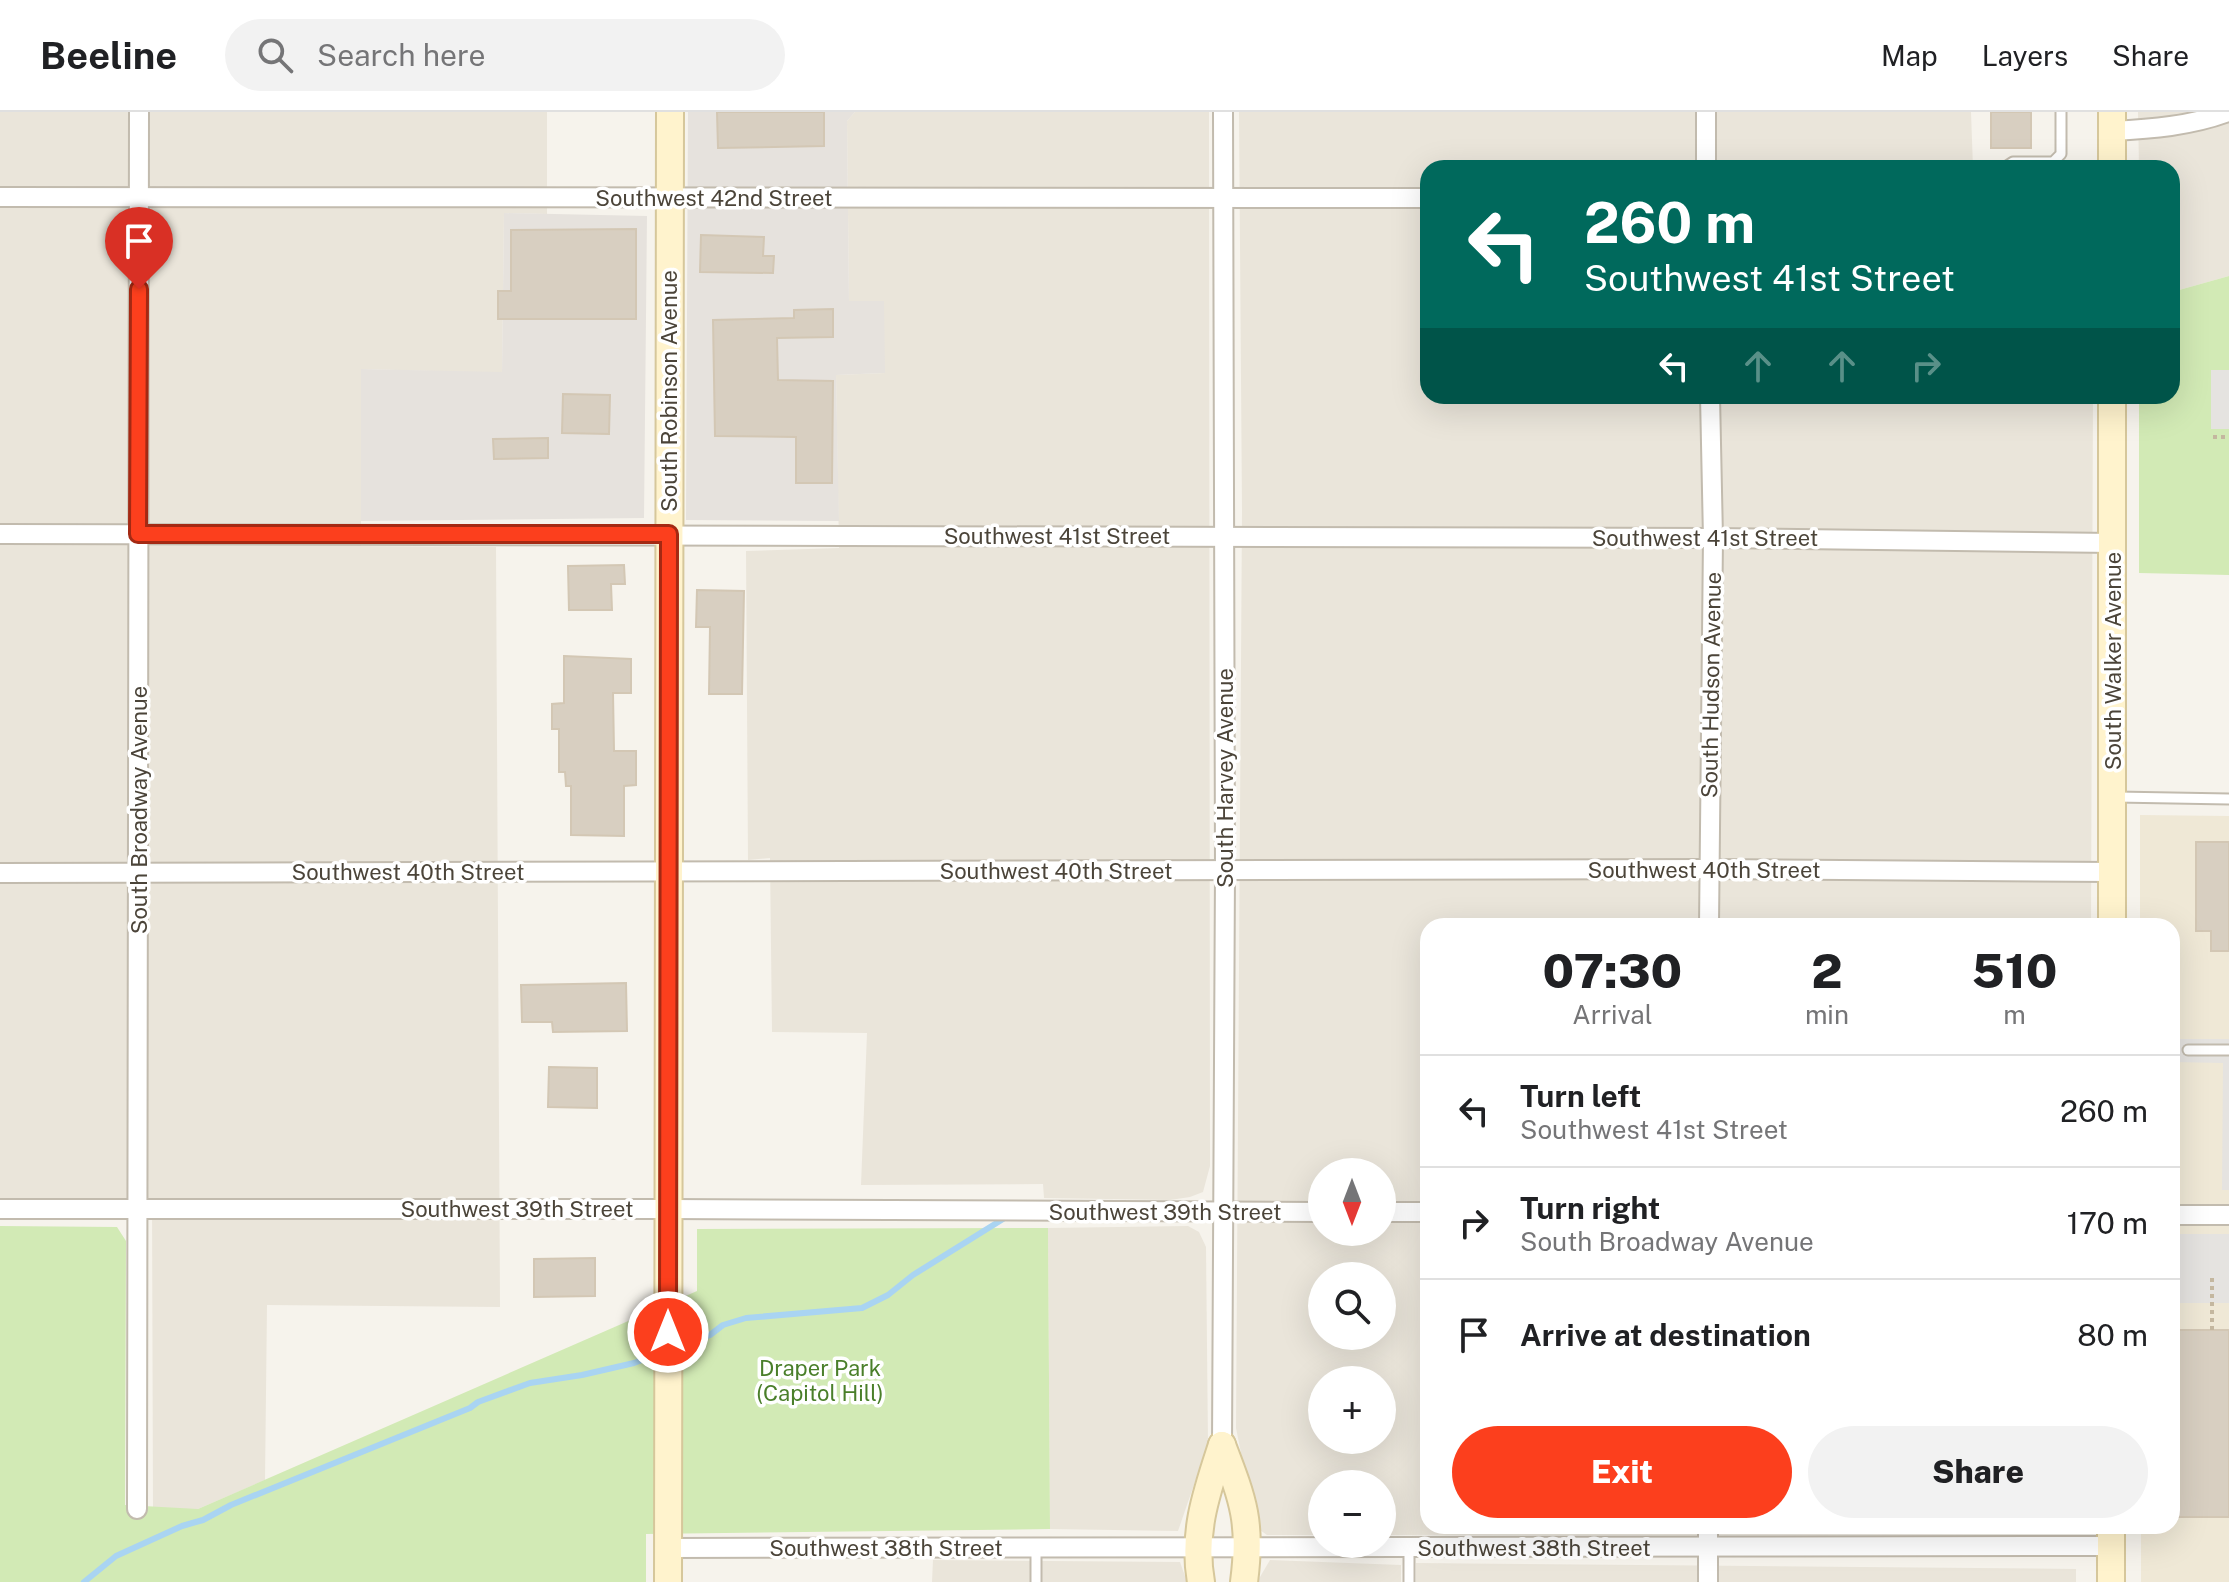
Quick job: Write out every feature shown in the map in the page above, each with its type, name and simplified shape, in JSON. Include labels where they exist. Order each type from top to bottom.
[{"type":"street","name":"South Broadway Avenue","points":[[137,1509],[139,112]]},
{"type":"street","name":"South Robinson Avenue","points":[[668,1582],[670,112]]},
{"type":"street","name":"South Harvey Avenue","points":[[1201,1582],[1197,1548],[1203,1501],[1222,1445],[1225,871],[1223,112]]},
{"type":"street","points":[[1706,112],[1706,160]]},
{"type":"street","points":[[2112,160],[2112,121],[2151,129],[2206,120],[2228,112]]},
{"type":"street","name":"Southwest 42nd Street","points":[[0,197],[1420,198]]},
{"type":"street","name":"South Hudson Avenue","points":[[1709,918],[1713,538],[1710,404]]},
{"type":"street","name":"South Walker Avenue","points":[[2112,404],[2112,918]]},
{"type":"street","name":"Southwest 41st Street","points":[[0,534],[1713,538],[2113,543]]},
{"type":"street","name":"Southwest 40th Street","points":[[0,873],[1709,869],[2112,872]]},
{"type":"street","name":"Southwest 39th Street","points":[[0,1209],[1308,1212]]},
{"type":"street","points":[[1396,1212],[1420,1212]]},
{"type":"street","points":[[2180,1215],[2229,1215]]},
{"type":"street","name":"South Harvey Avenue","points":[[1222,1445],[1246,1513],[1244,1582]]},
{"type":"street","points":[[1708,1534],[1708,1582]]},
{"type":"street","points":[[2111,1536],[2111,1582]]},
{"type":"street","name":"Southwest 38th Street","points":[[668,1548],[1708,1548],[2111,1536]]},
{"type":"lane","points":[[2055,160],[2061,154],[2061,112]]},
{"type":"lane","points":[[2112,797],[2229,799]]},
{"type":"lane","points":[[2188,1050],[2229,1050]]},
{"type":"lane","points":[[1036,1548],[1036,1582]]},
{"type":"lane","points":[[1409,1548],[1409,1582]]},
{"type":"path","points":[[2213,437],[2229,437]]},
{"type":"path","points":[[2212,1278],[2212,1330]]},
{"type":"shaded area","points":[[0,112],[547,112],[547,214],[504,213],[502,373],[361,369],[361,546],[496,547],[500,1307],[267,1305],[265,1480],[198,1509],[153,1509],[152,1198],[0,1199]]},
{"type":"shaded area","points":[[688,112],[855,112],[847,121],[849,301],[884,301],[885,373],[836,375],[839,521],[686,520]]},
{"type":"shaded area","points":[[855,112],[1209,112],[1210,1166],[1203,1192],[1190,1197],[1170,1200],[1044,1198],[1043,1184],[861,1185],[867,1033],[772,1032],[770,858],[748,860],[746,551],[839,548],[836,375],[885,373],[849,301],[847,121]]},
{"type":"shaded area","points":[[1239,112],[1971,112],[1973,160],[1420,160],[1420,404],[2093,404],[2091,918],[1420,918],[1420,1534],[2080,1534],[1396,1535],[1396,1470],[1308,1470],[1308,1535],[1267,1535],[1260,1530],[1236,1428],[1242,511]]},
{"type":"shaded area","points":[[2138,112],[2229,112],[2229,276],[2180,290],[2180,160],[2139,160]]},
{"type":"shaded area","points":[[504,213],[647,216],[644,518],[361,521],[361,369],[502,372]]},
{"type":"shaded area","points":[[2211,370],[2229,370],[2229,429],[2211,429]]},
{"type":"shaded area","points":[[2140,815],[2229,816],[2229,1582],[2141,1582],[2141,1534],[2180,1534],[2180,918],[2140,918]]},
{"type":"shaded area","points":[[2180,1039],[2229,1039],[2229,1190],[2222,1190],[2223,1063],[2180,1062]]},
{"type":"shaded area","points":[[1188,1226],[1199,1232],[1206,1247],[1208,1444],[1178,1531],[1050,1529],[1048,1228]]},
{"type":"shaded area","points":[[2180,1234],[2229,1234],[2229,1303],[2180,1303]]},
{"type":"shaded area","points":[[933,1560],[1180,1562],[1187,1582],[932,1582]]},
{"type":"shaded area","points":[[1270,1560],[1401,1565],[1401,1582],[1257,1582]]},
{"type":"shaded area","points":[[1416,1563],[2076,1569],[2076,1582],[1416,1582]]},
{"type":"green space","points":[[2229,276],[2229,575],[2139,573],[2139,404],[2180,404],[2180,290]]},
{"type":"green space","name":"Draper Park (Capitol Hill)","points":[[0,1226],[117,1227],[126,1241],[125,1505],[198,1509],[697,1291],[697,1229],[1048,1228],[1050,1529],[646,1534],[646,1582],[0,1582]]},
{"type":"building","points":[[717,112],[824,112],[824,146],[718,148]]},
{"type":"building","points":[[1991,112],[2031,112],[2031,148],[1991,148]]},
{"type":"building","points":[[636,229],[636,319],[498,319],[498,291],[511,291],[511,230]]},
{"type":"building","points":[[701,235],[764,237],[763,256],[774,256],[773,273],[700,272]]},
{"type":"building","points":[[833,309],[833,337],[777,338],[778,380],[833,381],[832,483],[796,483],[796,437],[715,436],[713,320],[794,318],[794,310]]},
{"type":"building","points":[[563,394],[610,395],[609,434],[562,433]]},
{"type":"building","points":[[548,438],[548,458],[494,459],[493,439]]},
{"type":"building","points":[[624,565],[625,584],[611,584],[612,610],[569,610],[568,566]]},
{"type":"building","points":[[697,590],[744,591],[742,694],[709,694],[710,627],[696,627]]},
{"type":"building","points":[[564,656],[631,659],[631,693],[613,693],[614,751],[636,751],[636,785],[624,786],[624,836],[571,835],[571,786],[566,786],[565,772],[559,772],[559,729],[552,729],[552,704],[564,703]]},
{"type":"building","points":[[2196,842],[2229,842],[2229,951],[2211,951],[2211,931],[2196,931]]},
{"type":"building","points":[[626,983],[627,1031],[553,1032],[552,1022],[522,1022],[521,985]]},
{"type":"building","points":[[549,1067],[597,1068],[597,1108],[548,1107]]},
{"type":"building","points":[[595,1258],[595,1296],[534,1297],[534,1259]]},
{"type":"building","points":[[2180,1330],[2229,1330],[2229,1517],[2180,1517]]},
{"type":"waterway","points":[[677,1347],[710,1335],[723,1325],[746,1318],[862,1308],[888,1295],[913,1275],[1003,1219]]},
{"type":"waterway","points":[[84,1582],[116,1556],[478,1402],[530,1383],[634,1363],[662,1352]]},
{"type":"route","points":[[139,289],[138,534],[669,534],[668,1332]]}]
